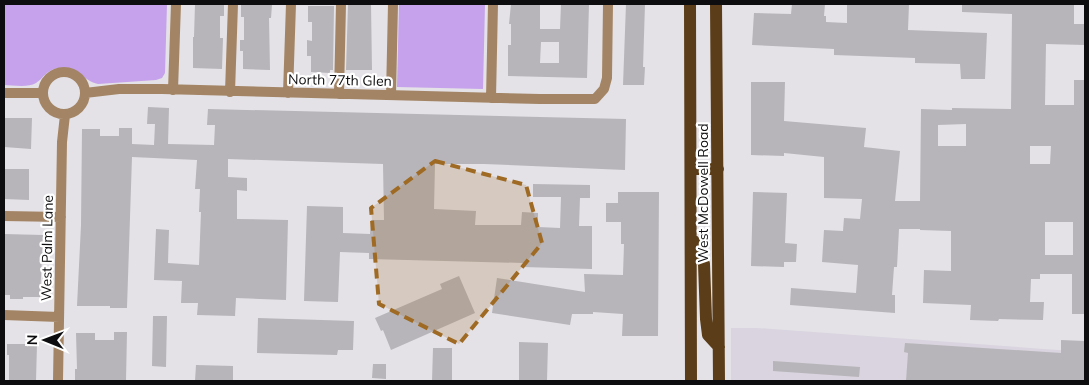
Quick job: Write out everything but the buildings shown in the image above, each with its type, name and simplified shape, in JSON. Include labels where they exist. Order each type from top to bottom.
[{"type":"main road","name":"West McDowell Road","points":[[690,4],[691,381]]},
{"type":"main road","name":"West McDowell Road","points":[[716,4],[719,381]]},
{"type":"main road","points":[[691,169],[718,169]]},
{"type":"main road","points":[[692,236],[704,264],[708,335],[719,347]]},
{"type":"street","points":[[173,90],[176,4]]},
{"type":"street","points":[[230,92],[233,4]]},
{"type":"street","points":[[288,93],[291,4]]},
{"type":"street","points":[[339,94],[341,4]]},
{"type":"street","points":[[391,95],[393,4]]},
{"type":"street","points":[[491,98],[493,4]]},
{"type":"street","name":"North 77th Glen","points":[[85,93],[119,89],[595,99],[604,89],[607,78],[608,4]]},
{"type":"street","points":[[64,72],[78,77],[84,86],[85,93],[82,106],[71,114],[65,115],[58,114],[46,106],[42,93],[49,78],[64,72]]},
{"type":"street","points":[[4,93],[42,93]]},
{"type":"street","name":"West Palm Lane","points":[[58,381],[62,142],[65,115]]},
{"type":"street","points":[[4,216],[61,217]]},
{"type":"street","points":[[4,315],[59,317]]},
{"type":"highlighted area","points":[[435,161],[526,185],[542,243],[459,344],[379,304],[371,208]]},
{"type":"shaded area","points":[[4,4],[167,4],[165,73],[162,78],[156,80],[98,84],[73,70],[57,68],[50,71],[33,85],[4,85]]},
{"type":"shaded area","points":[[399,4],[485,4],[483,89],[397,87]]},
{"type":"shaded area","points":[[731,328],[757,328],[1085,352],[1085,381],[731,381]]}]
